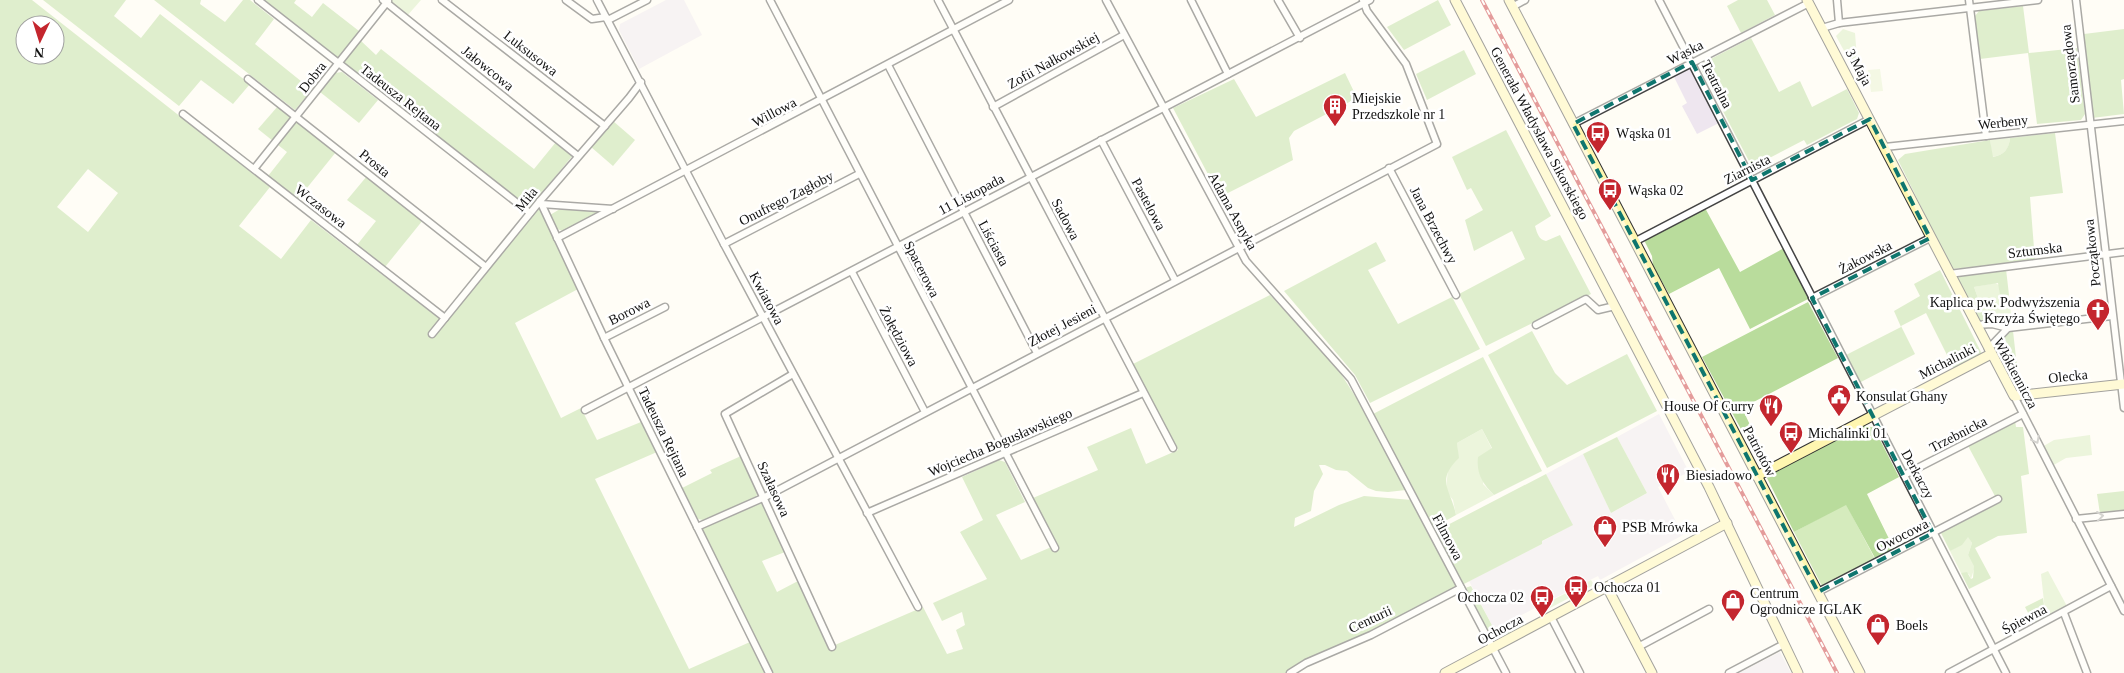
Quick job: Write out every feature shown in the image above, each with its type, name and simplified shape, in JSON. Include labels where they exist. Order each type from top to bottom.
[{"type":"main road","name":"Generała Władysława Sikorskiego","points":[[1455,0],[1615,306]]},
{"type":"main road","name":"3 Maja","points":[[1808,2],[1885,147]]},
{"type":"main road","name":"Patriotów","points":[[1510,3],[1860,673]]},
{"type":"main road","name":"Włókiennicza","points":[[1885,147],[1930,238],[2014,396]]},
{"type":"main road","points":[[1615,306],[1727,523],[1798,673]]},
{"type":"main road","name":"Michalinki","points":[[1757,476],[1989,351]]},
{"type":"main road","name":"Olecka","points":[[2014,396],[2123,384]]},
{"type":"main road","name":"Ochocza","points":[[1445,673],[1727,523]]},
{"type":"main road","points":[[1608,587],[1652,673]]},
{"type":"street","name":"Tadeusza Rejtana","points":[[258,0],[530,213]]},
{"type":"street","name":"Luksusowa","points":[[442,0],[604,126]]},
{"type":"street","points":[[566,0],[592,19],[607,19],[647,0]]},
{"type":"street","name":"Kwiatowa","points":[[597,0],[724,244],[918,607]]},
{"type":"street","name":"Spacerowa","points":[[770,0],[897,248],[1055,548]]},
{"type":"street","name":"Sadowa","points":[[938,0],[1173,448]]},
{"type":"street","name":"Willowa","points":[[557,238],[687,172],[1009,0]]},
{"type":"street","name":"Adama Asnyka","points":[[1106,0],[1237,247],[1268,286],[1341,366],[1351,379],[1370,413]]},
{"type":"street","points":[[1191,0],[1228,74]]},
{"type":"street","points":[[1278,0],[1300,38]]},
{"type":"street","points":[[1510,3],[1525,0]]},
{"type":"street","name":"Teatralna","points":[[1659,0],[1752,180]]},
{"type":"street","points":[[1837,0],[1839,23]]},
{"type":"street","points":[[1969,0],[1986,136]]},
{"type":"street","points":[[1822,28],[1839,23],[2038,0]]},
{"type":"street","name":"Samorządowa","points":[[2076,0],[2090,125]]},
{"type":"street","name":"Dobra","points":[[254,169],[386,1]]},
{"type":"street","name":"Jałowcowa","points":[[386,1],[578,156]]},
{"type":"street","name":"11 Listopada","points":[[585,410],[852,272],[1163,107],[1300,38],[1365,1]]},
{"type":"street","name":"Złotej Jesieni","points":[[697,527],[765,497],[1037,352],[1437,144],[1406,64],[1365,1]]},
{"type":"street","name":"Wąska","points":[[1573,124],[1808,2]]},
{"type":"street","name":"Zofii Nałkowskiej","points":[[993,107],[1124,35]]},
{"type":"street","name":"Liściasta","points":[[888,65],[1037,352]]},
{"type":"street","name":"Prosta","points":[[248,79],[486,267]]},
{"type":"street","name":"Miła","points":[[432,334],[530,213],[641,82]]},
{"type":"street","name":"Wczasowa","points":[[183,114],[444,318]]},
{"type":"street","name":"Ziarnista","points":[[1636,242],[1870,119]]},
{"type":"street","name":"Werbeny","points":[[1885,147],[2124,121]]},
{"type":"street","name":"Początkowa","points":[[2090,125],[2112,316],[2123,384],[2124,408]]},
{"type":"street","name":"Pastelowa","points":[[1101,140],[1175,280]]},
{"type":"street","name":"Jana Brzechwy","points":[[1389,168],[1456,295]]},
{"type":"street","name":"Onufrego Zagłoby","points":[[724,244],[859,174]]},
{"type":"street","name":"Derkaczy","points":[[1752,180],[2006,673]]},
{"type":"street","name":"Tadeusza Rejtana","points":[[540,202],[628,388],[769,673]]},
{"type":"street","points":[[540,202],[614,209]]},
{"type":"street","name":"Żakowska","points":[[1812,298],[1930,238]]},
{"type":"street","name":"Sztumska","points":[[1949,274],[2124,252]]},
{"type":"street","name":"Żołędziowa","points":[[852,272],[925,412]]},
{"type":"street","points":[[1536,325],[1586,299],[1598,310],[1615,306]]},
{"type":"street","name":"Borowa","points":[[604,338],[665,307]]},
{"type":"street","points":[[1976,325],[1992,324],[2008,328],[2112,316]]},
{"type":"street","points":[[1989,351],[2008,328]]},
{"type":"street","name":"Szałasowa","points":[[793,374],[725,414],[765,497],[832,647]]},
{"type":"street","name":"Wojciecha Bogusławskiego","points":[[867,513],[1143,394]]},
{"type":"street","name":"Włókiennicza","points":[[2014,396],[2124,611]]},
{"type":"street","name":"Filmowa","points":[[1370,413],[1506,673]]},
{"type":"street","name":"Trzebnicka","points":[[1904,475],[2023,414]]},
{"type":"street","name":"Owocowa","points":[[1818,592],[1998,499]]},
{"type":"street","points":[[2076,519],[2124,514]]},
{"type":"street","name":"Śpiewna","points":[[1949,673],[2064,613],[2111,586]]},
{"type":"street","name":"Centurii","points":[[1290,673],[1306,663],[1371,634],[1461,588]]},
{"type":"street","points":[[1638,647],[1710,609]]},
{"type":"street","points":[[2064,613],[2087,673]]},
{"type":"street","points":[[1551,617],[1580,673]]},
{"type":"street","points":[[1729,673],[1784,644]]},
{"type":"highlighted area","points":[[1692,62],[1752,180],[1870,119],[1930,238],[1812,298],[1933,533],[1818,592],[1573,124]]},
{"type":"shaded area","points":[[666,0],[684,0],[702,35],[639,69],[619,30],[620,24]]},
{"type":"shaded area","points":[[1690,66],[1719,123],[1697,134],[1682,106],[1687,103],[1673,75]]},
{"type":"shaded area","points":[[1659,414],[1689,472],[1658,487],[1683,535],[1600,580],[1598,576],[1494,629],[1469,581],[1542,544],[1541,542],[1572,525],[1546,474],[1583,454],[1611,513],[1647,493],[1617,437]]},
{"type":"shaded area","points":[[1780,652],[1791,673],[1739,673]]},
{"type":"green space","points":[[0,0],[32,0],[51,15],[15,15],[15,65],[65,65],[65,26],[270,187],[239,226],[281,259],[311,220],[445,323],[539,208],[578,289],[515,323],[561,418],[581,408],[597,440],[641,422],[657,452],[595,479],[689,669],[750,642],[698,529],[764,500],[785,552],[762,561],[777,592],[798,581],[828,648],[923,607],[947,654],[963,649],[956,630],[965,625],[962,612],[942,621],[933,603],[987,579],[960,532],[983,520],[962,477],[999,460],[1005,462],[1025,502],[996,515],[1021,560],[1056,545],[1033,498],[1098,470],[1087,447],[1131,428],[1146,464],[1178,450],[1133,364],[1270,295],[1336,366],[1369,418],[1406,490],[1376,491],[1368,488],[1347,471],[1319,465],[1323,474],[1314,491],[1311,511],[1295,518],[1294,527],[1339,505],[1364,496],[1412,500],[1457,588],[1361,638],[1309,659],[1286,673],[0,673]],"holes":[[[88,169],[118,193],[88,232],[57,207]]]},
{"type":"green space","points":[[43,0],[126,0],[114,16],[141,38],[160,14],[250,84],[233,104],[201,80],[179,106],[65,17],[65,15],[62,15]]},
{"type":"green space","points":[[154,0],[201,0],[200,4],[225,22],[243,0],[250,0],[274,19],[255,44],[312,90],[295,110]]},
{"type":"green space","points":[[262,0],[296,0],[294,3],[312,17],[323,3],[359,31],[337,59]]},
{"type":"green space","points":[[392,0],[421,0],[407,16],[391,2]]},
{"type":"green space","points":[[1438,0],[1451,25],[1404,50],[1387,27]]},
{"type":"green space","points":[[1738,0],[1767,0],[1775,15],[1741,33],[1727,6]]},
{"type":"green space","points":[[2023,6],[2029,53],[2077,48],[2085,114],[2081,120],[2037,124],[2028,53],[1980,59],[1975,16],[1979,11]]},
{"type":"green space","points":[[1843,29],[1855,33],[1857,58],[1849,60],[1836,36]]},
{"type":"green space","points":[[2124,29],[2124,79],[2121,80],[2124,114],[2092,118],[2084,34]]},
{"type":"green space","points":[[1751,38],[1779,92],[1800,81],[1812,107],[1847,89],[1859,113],[1857,119],[1807,145],[1804,140],[1756,165],[1750,163],[1701,69],[1703,63]]},
{"type":"green space","points":[[360,40],[376,55],[381,49],[534,169],[556,142],[573,155],[529,209],[343,63]]},
{"type":"green space","points":[[1464,50],[1476,74],[1427,100],[1416,74]]},
{"type":"green space","points":[[1880,69],[1883,91],[1871,92],[1868,70]]},
{"type":"green space","points":[[342,72],[378,100],[359,123],[320,92],[335,73]]},
{"type":"green space","points":[[1345,73],[1357,98],[1294,131],[1289,138],[1293,160],[1220,197],[1173,108],[1234,79],[1256,117]]},
{"type":"green space","points":[[278,106],[291,117],[273,141],[258,129]]},
{"type":"green space","points":[[297,121],[336,152],[298,199],[268,176],[287,152],[278,145]]},
{"type":"green space","points":[[613,121],[635,140],[613,166],[591,147]]},
{"type":"green space","points":[[1506,130],[1551,216],[1535,226],[1539,236],[1546,241],[1560,235],[1591,294],[1486,346],[1459,294],[1525,259],[1512,231],[1474,251],[1465,220],[1483,210],[1471,188],[1467,190],[1452,157]]},
{"type":"green space","points":[[2055,133],[2063,193],[2030,197],[2035,261],[1952,269],[1898,160],[1905,154],[1990,140],[1993,157],[2005,151],[2010,138]]},
{"type":"green space","points":[[2010,138],[2005,151],[2000,155],[1992,157],[1990,140]]},
{"type":"green space","points":[[367,176],[423,220],[385,267],[357,245],[376,221],[347,200]]},
{"type":"green space","points":[[1705,208],[1740,272],[1784,248],[1810,298],[1750,329],[1719,268],[1669,294],[1653,266],[1652,256],[1644,240]]},
{"type":"green space","points":[[560,209],[599,212],[563,231],[557,229],[550,215]]},
{"type":"green space","points":[[1376,242],[1386,261],[1368,270],[1398,324],[1452,297],[1480,349],[1370,403],[1355,375],[1284,291]]},
{"type":"green space","points":[[2006,269],[2009,295],[2000,296],[1998,283],[1974,287],[1986,320],[1978,322],[1955,275]]},
{"type":"green space","points":[[1940,270],[1982,354],[1954,369],[1926,313],[1901,326],[1915,354],[1859,383],[1846,355],[1901,327],[1894,311],[1920,296],[1914,284]]},
{"type":"green space","points":[[1995,283],[1999,285],[2000,295],[2009,295],[2012,324],[2005,325],[1986,320],[1974,287]]},
{"type":"green space","points":[[1808,302],[1838,358],[1742,408],[1751,427],[1742,431],[1702,357]]},
{"type":"green space","points":[[1532,331],[1555,373],[1567,385],[1627,354],[1657,411],[1547,468],[1488,355]]},
{"type":"green space","points":[[2013,331],[2019,384],[2024,389],[2012,382],[1994,348],[2007,333]]},
{"type":"green space","points":[[1483,357],[1542,471],[1494,495],[1484,483],[1478,469],[1478,457],[1492,448],[1482,429],[1457,443],[1459,458],[1452,466],[1446,479],[1456,515],[1433,528],[1373,414]]},
{"type":"green space","points":[[2015,420],[2016,427],[2023,427],[2029,474],[2021,476],[2027,533],[1998,536],[1975,548],[1991,578],[1969,589],[1961,573],[1967,572],[1971,579],[1973,578],[1974,566],[1968,555],[1972,543],[1968,537],[1962,545],[1950,551],[1941,533],[1984,510],[1982,506],[1996,498],[1967,444]]},
{"type":"green space","points":[[1864,425],[1874,428],[1899,477],[1867,494],[1894,549],[1875,558],[1846,505],[1794,532],[1766,476]]},
{"type":"green space","points":[[1482,429],[1492,449],[1483,484],[1494,495],[1456,515],[1453,500],[1446,491],[1448,468],[1458,457],[1457,443]]},
{"type":"green space","points":[[2090,435],[2092,455],[2066,458],[2052,466],[2042,447],[2054,440]]},
{"type":"green space","points":[[1617,437],[1647,493],[1611,513],[1583,454]]},
{"type":"green space","points":[[741,456],[758,492],[756,497],[703,520],[698,519],[682,488],[712,473],[710,470]]},
{"type":"green space","points":[[1546,474],[1573,525],[1542,541],[1542,544],[1462,585],[1434,532]]},
{"type":"green space","points":[[2124,491],[2124,511],[2100,514],[2097,494]]},
{"type":"green space","points":[[1846,504],[1876,561],[1823,588],[1794,532]]},
{"type":"green space","points":[[1968,536],[1972,543],[1968,555],[1975,566],[1971,579],[1969,574],[1961,573],[1950,551]]},
{"type":"green space","points":[[2048,571],[2068,608],[2046,620],[2041,574]]},
{"type":"green space","points":[[1591,580],[1594,585],[1548,609],[1545,604]]},
{"type":"green space","points":[[1471,586],[1494,629],[1522,616],[1527,625],[1506,636],[1495,632],[1490,634],[1465,588]]},
{"type":"green space","points":[[2043,598],[2046,620],[2035,626],[2025,607]]},
{"type":"railway","points":[[1482,0],[1837,673]]},
{"type":"place","name":"Miejskie Przedszkole nr 1","points":[[1335,127]]},
{"type":"place","name":"Wąska 01","points":[[1598,154]]},
{"type":"place","name":"Wąska 02","points":[[1610,211]]},
{"type":"place","name":"Kaplica pw. Podwyższenia Krzyża Świętego","points":[[2098,331]]},
{"type":"place","name":"Konsulat Ghany","points":[[1839,417]]},
{"type":"place","name":"House Of Curry","points":[[1771,427]]},
{"type":"place","name":"Michalinki 01","points":[[1791,454]]},
{"type":"place","name":"Biesiadowo","points":[[1668,496]]},
{"type":"place","name":"PSB Mrówka","points":[[1605,548]]},
{"type":"place","name":"Ochocza 01","points":[[1576,608]]},
{"type":"place","name":"Ochocza 02","points":[[1542,618]]},
{"type":"place","name":"Centrum Ogrodnicze IGLAK","points":[[1733,622]]},
{"type":"place","name":"Boels","points":[[1878,646]]}]
